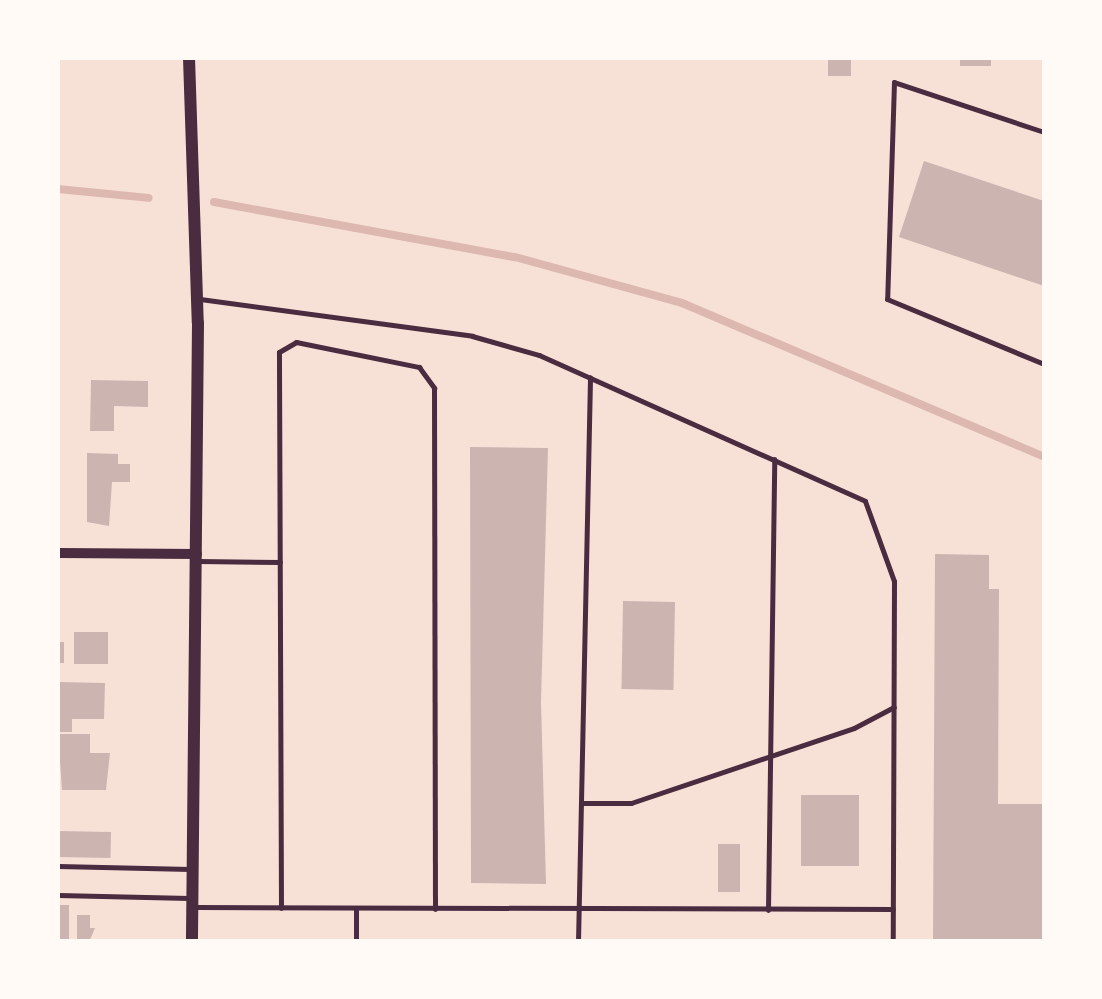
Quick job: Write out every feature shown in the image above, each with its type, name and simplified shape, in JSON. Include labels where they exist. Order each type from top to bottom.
[{"type":"street","points":[[189,58],[197,300],[198,558],[192,942]]},
{"type":"street","points":[[58,554],[198,558]]},
{"type":"lane","points":[[1044,132],[894,82],[886,299],[1044,364]]},
{"type":"lane","points":[[197,300],[238,300],[472,336],[590,377],[865,501],[894,581],[892,942]]},
{"type":"lane","points":[[281,908],[278,352],[296,342],[420,367],[434,388],[436,909]]},
{"type":"lane","points":[[578,942],[584,803],[590,377]]},
{"type":"lane","points":[[768,910],[774,459]]},
{"type":"lane","points":[[198,558],[280,562]]},
{"type":"lane","points":[[584,803],[631,803],[770,757],[894,707]]},
{"type":"lane","points":[[58,866],[192,869]]},
{"type":"lane","points":[[58,895],[281,908],[893,910]]},
{"type":"lane","points":[[356,908],[356,942]]},
{"type":"building","points":[[828,58],[851,58],[851,76],[828,76]]},
{"type":"building","points":[[960,58],[991,58],[991,66],[960,66]]},
{"type":"building","points":[[924,161],[1044,201],[1044,286],[899,237]]},
{"type":"building","points":[[91,380],[148,381],[148,407],[114,406],[114,431],[90,431]]},
{"type":"building","points":[[470,447],[548,448],[541,702],[546,884],[471,883]]},
{"type":"building","points":[[87,453],[118,454],[118,464],[130,464],[130,482],[112,482],[109,526],[87,522]]},
{"type":"building","points":[[935,554],[989,555],[989,589],[999,589],[998,804],[1044,804],[1044,942],[933,942]]},
{"type":"building","points":[[623,601],[675,602],[673,690],[621,689]]},
{"type":"building","points":[[74,632],[108,632],[108,664],[74,664]]},
{"type":"building","points":[[58,642],[64,642],[64,663],[58,663]]},
{"type":"building","points":[[58,682],[105,683],[104,719],[72,719],[72,732],[58,732]]},
{"type":"building","points":[[58,734],[90,734],[90,753],[110,753],[106,790],[62,790]]},
{"type":"building","points":[[801,795],[859,795],[859,866],[801,866]]},
{"type":"building","points":[[58,831],[111,832],[111,858],[58,857]]},
{"type":"building","points":[[718,844],[740,844],[740,892],[718,892]]},
{"type":"building","points":[[58,905],[69,905],[69,942],[58,942]]},
{"type":"building","points":[[77,915],[90,915],[90,928],[95,928],[89,942],[77,942]]},
{"type":"waterway","points":[[58,189],[149,198]]},
{"type":"waterway","points":[[214,202],[515,257],[682,303],[1044,457]]}]
